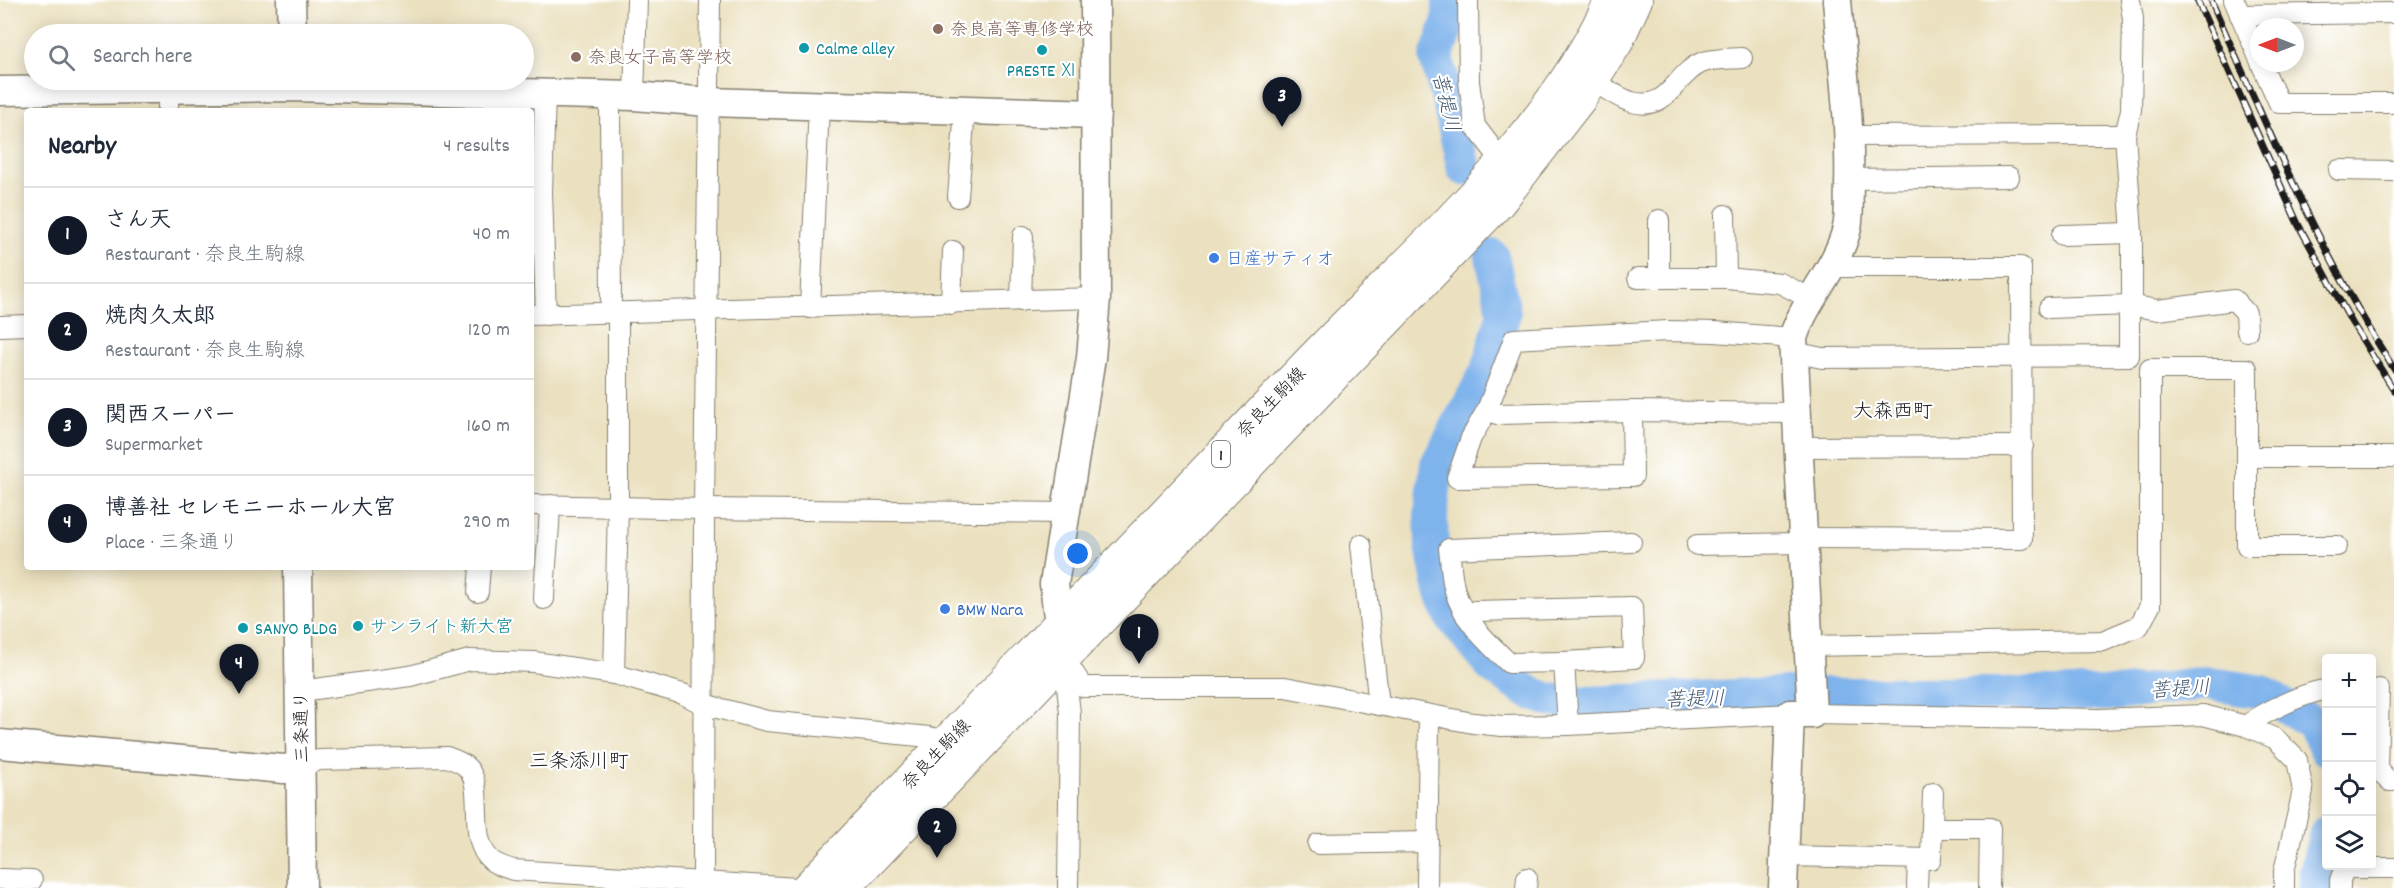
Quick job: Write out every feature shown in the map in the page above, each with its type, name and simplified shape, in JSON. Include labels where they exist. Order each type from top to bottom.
[{"type":"main road","name":"奈良生駒線","points":[[844,888],[1480,224],[1596,32],[1611,0]]},
{"type":"main road","name":"奈良生駒線","points":[[807,888],[1337,333],[1458,210],[1510,171],[1592,80],[1617,42],[1636,0]]},
{"type":"street","points":[[291,0],[292,24]]},
{"type":"street","points":[[614,674],[618,506],[614,312],[622,96],[637,0]]},
{"type":"street","points":[[703,885],[704,509],[710,0]]},
{"type":"street","points":[[1068,888],[1070,713],[1054,584],[1091,357],[1096,298],[1095,0]]},
{"type":"street","points":[[1468,0],[1469,82],[1474,126],[1510,171]]},
{"type":"street","points":[[1783,888],[1784,856],[1806,704],[1808,646],[1793,345],[1799,317],[1813,300],[1832,267],[1847,227],[1849,136],[1837,0]]},
{"type":"street","points":[[1632,411],[1633,476],[1457,478],[1471,438],[1487,410],[1514,339],[1668,331],[1715,332],[1793,345],[1822,358],[2129,356],[2132,233],[2125,135],[2131,110],[2133,20],[2130,0]]},
{"type":"street","points":[[2250,38],[2237,8],[2394,13]]},
{"type":"street","points":[[1592,80],[1632,102],[1649,103],[1668,96],[1687,73],[1701,63],[1742,58]]},
{"type":"street","points":[[2265,72],[2279,104],[2394,103]]},
{"type":"street","points":[[0,91],[168,100],[292,92],[545,94],[709,102],[1096,114]]},
{"type":"street","points":[[545,94],[537,192],[539,315],[1096,298]]},
{"type":"street","points":[[810,308],[819,105]]},
{"type":"street","points":[[958,197],[965,110]]},
{"type":"street","points":[[1849,136],[2125,135]]},
{"type":"street","points":[[2339,170],[2394,171]]},
{"type":"street","points":[[1849,179],[2009,177]]},
{"type":"street","points":[[1725,215],[1726,278]]},
{"type":"street","points":[[1659,220],[1659,277]]},
{"type":"street","points":[[2062,235],[2132,233]]},
{"type":"street","points":[[1021,301],[1023,236]]},
{"type":"street","points":[[951,304],[953,251]]},
{"type":"street","points":[[1697,545],[1803,540],[2022,539],[2021,267],[1832,267]]},
{"type":"street","points":[[1638,278],[1726,278],[1780,283],[1813,300]]},
{"type":"street","points":[[2049,308],[2130,306],[2158,310],[2234,300],[2246,313],[2247,331]]},
{"type":"street","points":[[0,326],[24,321]]},
{"type":"street","points":[[1808,646],[2103,640],[2139,626],[2150,606],[2150,369],[2247,369],[2247,546],[2337,546]]},
{"type":"street","points":[[1487,410],[1497,414],[1632,411],[1797,413]]},
{"type":"street","points":[[1798,447],[2023,446]]},
{"type":"street","points":[[2247,457],[2394,457]]},
{"type":"street","points":[[544,599],[545,556],[549,544],[540,505],[1066,513]]},
{"type":"street","points":[[1467,616],[1474,610],[1632,607],[1634,658],[1509,663],[1484,640],[1467,616],[1455,591],[1449,549],[1630,542]]},
{"type":"street","points":[[1361,545],[1379,705]]},
{"type":"street","points":[[1060,550],[1072,569],[1087,578],[1114,568]]},
{"type":"street","name":"三条通り","points":[[298,570],[302,888]]},
{"type":"street","points":[[478,592],[480,570]]},
{"type":"street","points":[[1064,658],[1083,687],[1285,687],[1429,716],[1502,726],[1806,704],[2099,719],[2202,716],[2250,722],[2276,739],[2297,760],[2302,791],[2284,872],[2284,888]]},
{"type":"street","points":[[301,691],[410,676],[470,660],[534,662],[614,674],[683,694],[704,704],[767,720],[949,741]]},
{"type":"street","points":[[1564,662],[1567,720]]},
{"type":"street","points":[[2382,689],[2377,769],[2389,781],[2394,781]]},
{"type":"street","points":[[2250,722],[2298,699],[2322,691]]},
{"type":"street","points":[[1427,888],[1429,716]]},
{"type":"street","points":[[0,744],[284,769],[319,760],[447,757],[465,766],[474,782],[478,834],[483,852],[493,862],[513,870],[703,885],[797,888]]},
{"type":"street","points":[[1784,856],[1931,859],[1933,793]]},
{"type":"street","points":[[1932,828],[1990,828],[1989,888]]},
{"type":"street","points":[[1318,844],[1428,842]]},
{"type":"street","points":[[1917,888],[1918,859]]},
{"type":"street","points":[[2340,888],[2340,880],[2345,868],[2394,868]]},
{"type":"street","points":[[0,879],[32,880]]},
{"type":"waterway","name":"菩提川","points":[[1449,0],[1449,20],[1436,58],[1448,98],[1464,169]]},
{"type":"waterway","name":"菩提川","points":[[1492,256],[1504,313],[1487,371],[1437,464],[1431,515],[1432,546],[1440,587],[1452,618],[1492,667],[1527,691],[1549,700],[1587,703],[1777,694],[2116,694],[2206,683],[2262,692],[2313,723],[2322,741]]},
{"type":"waterway","name":"菩提川","points":[[2316,888],[2316,873],[2322,849]]},
{"type":"railway","points":[[2197,0],[2298,224],[2352,323],[2394,390]]},
{"type":"railway","points":[[2211,0],[2295,188],[2342,280],[2394,369]]},
{"type":"place","name":"奈良高等専修学校","points":[[938,29]]},
{"type":"place","name":"Calme alley","points":[[804,48]]},
{"type":"place","name":"PRESTE Ⅺ","points":[[1042,50]]},
{"type":"place","name":"奈良女子高等学校","points":[[576,57]]},
{"type":"place","name":"関西スーパー","points":[[1282,127]]},
{"type":"place","name":"日産サティオ","points":[[1214,258]]},
{"type":"place","name":"BMW Nara","points":[[945,609]]},
{"type":"place","name":"サンライト新大宮","points":[[358,626]]},
{"type":"place","name":"SANYO BLDG","points":[[243,628]]},
{"type":"place","name":"さん天","points":[[1139,664]]},
{"type":"place","name":"博善社 セレモニーホール大宮","points":[[239,694]]},
{"type":"place","name":"焼肉久太郎","points":[[937,858]]},
{"type":"district","name":"大森西町","points":[[1893,410]]},
{"type":"district","name":"三条添川町","points":[[579,760]]}]
